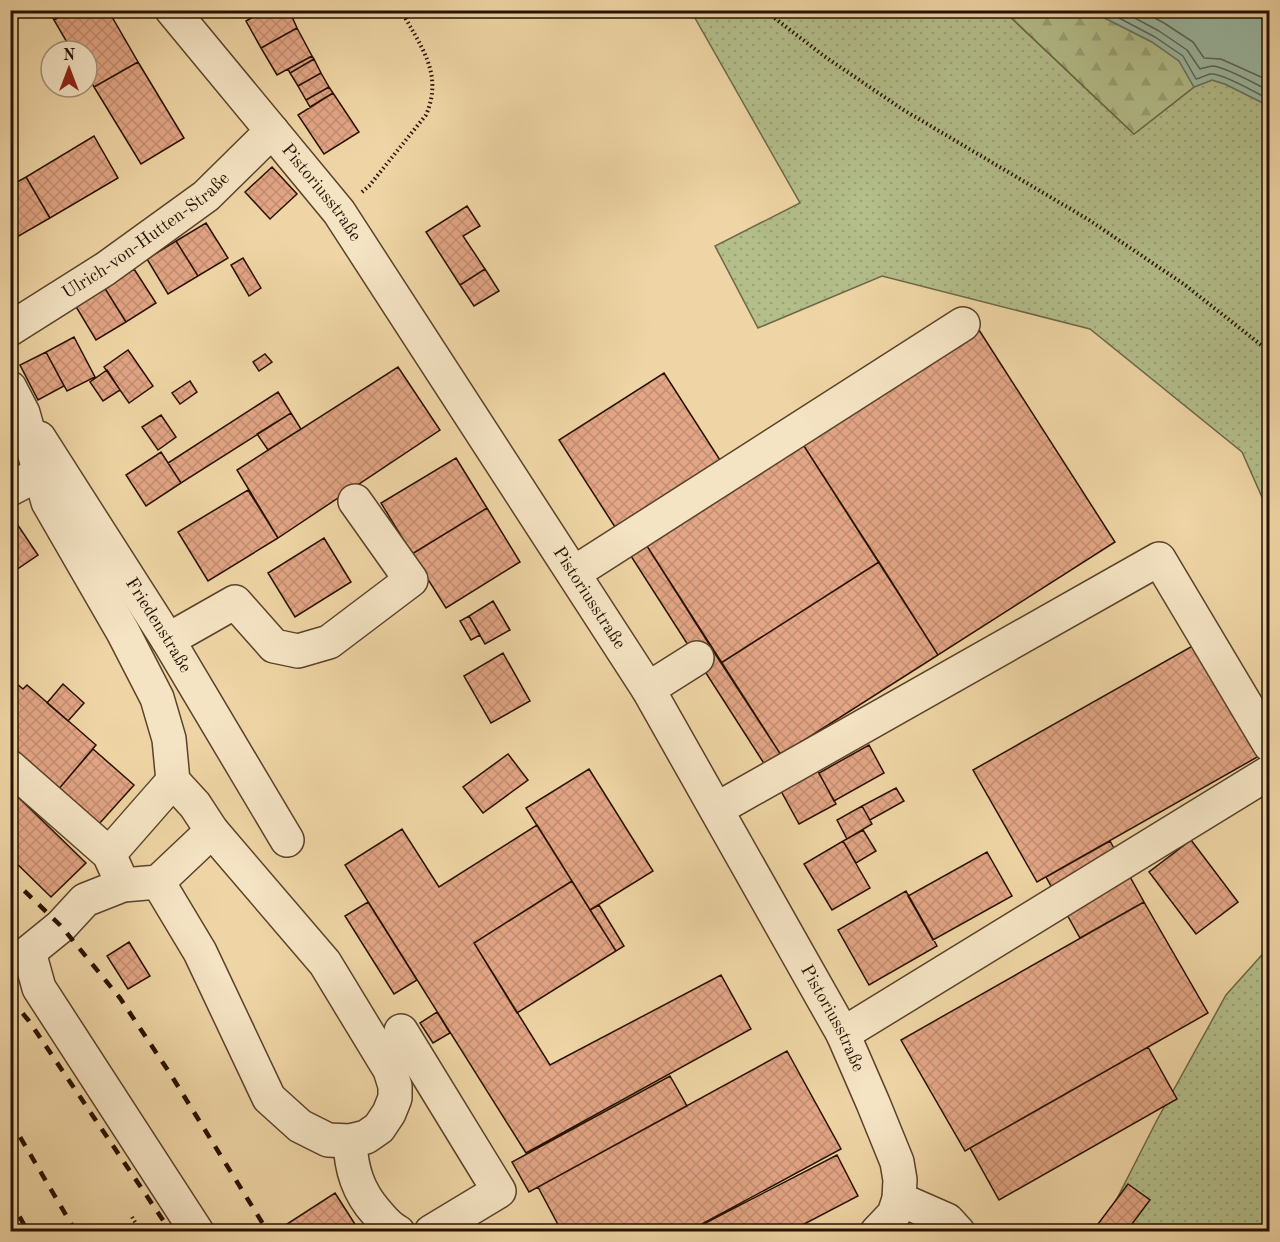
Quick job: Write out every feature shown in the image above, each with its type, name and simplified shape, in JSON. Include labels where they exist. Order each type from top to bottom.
[{"type":"street","name":"Pistoriusstraße","points":[[172,10],[339,212],[648,689],[843,1034],[897,1162],[900,1180],[895,1219]]},
{"type":"street","name":"Ulrich-von-Hutten-Straße","points":[[10,329],[105,269],[206,196],[272,131]]},
{"type":"street","points":[[574,573],[963,324]]},
{"type":"street","name":"Friedenstraße","points":[[16,400],[44,488],[157,698],[169,740],[173,781]]},
{"type":"street","name":"Friedenstraße","points":[[16,400],[168,640],[287,840]]},
{"type":"street","points":[[10,489],[44,488]]},
{"type":"street","points":[[168,640],[234,602],[274,646],[298,651],[329,642],[411,580],[356,501]]},
{"type":"street","points":[[717,809],[1159,559],[1269,745]]},
{"type":"street","points":[[648,689],[697,658]]},
{"type":"street","points":[[10,767],[109,855],[123,885]]},
{"type":"street","points":[[843,1034],[1269,772]]},
{"type":"street","points":[[109,855],[173,781],[195,805],[212,831],[325,963],[390,1070],[395,1086],[395,1098],[379,1128],[366,1137],[328,1140],[300,1126],[269,1098],[200,952],[158,882]]},
{"type":"street","points":[[197,1232],[39,988],[29,952],[61,926],[85,900],[123,885],[158,882],[212,831]]},
{"type":"street","points":[[401,1031],[499,1191],[431,1232]]},
{"type":"street","points":[[350,1140],[350,1158],[363,1195],[389,1228],[398,1232]]},
{"type":"street","points":[[895,1219],[947,1220],[958,1232]]},
{"type":"path","points":[[339,212],[369,186],[426,115],[430,106],[433,78],[428,60],[401,10]]},
{"type":"path","points":[[764,10],[824,56],[902,109],[1099,226],[1185,285],[1269,352]]},
{"type":"path","points":[[132,1217],[141,1232]]},
{"type":"green space","points":[[691,11],[1004,11],[1134,134],[1194,87],[1212,80],[1269,106],[1269,513],[1242,452],[1090,329],[882,276],[758,328],[715,246],[800,203]]},
{"type":"green space","points":[[1004,11],[1091,11],[1152,42],[1179,61],[1194,87],[1134,134]]},
{"type":"green space","points":[[1269,947],[1270,1227],[1267,1231],[1100,1232],[1157,1120],[1226,995]]},
{"type":"water","points":[[1091,11],[1260,11],[1269,17],[1269,106],[1212,80],[1194,87],[1179,61],[1152,42]]},
{"type":"building","points":[[48,10],[71,10],[54,20]]},
{"type":"building","points":[[71,10],[108,10],[138,62],[99,84],[99,39],[65,39],[54,20]]},
{"type":"building","points":[[265,10],[289,10],[297,28],[261,48],[246,21]]},
{"type":"building","points":[[297,28],[312,56],[277,75],[261,48]]},
{"type":"building","points":[[312,56],[314,59],[290,73],[288,69]]},
{"type":"building","points":[[314,59],[321,73],[298,86],[290,73]]},
{"type":"building","points":[[138,62],[184,138],[141,164],[99,95],[99,84]]},
{"type":"building","points":[[321,73],[329,87],[306,100],[298,86]]},
{"type":"building","points":[[329,87],[333,93],[310,107],[306,100]]},
{"type":"building","points":[[333,93],[359,132],[324,154],[298,115]]},
{"type":"building","points":[[94,136],[118,178],[50,218],[26,177]]},
{"type":"building","points":[[272,167],[297,194],[270,219],[245,192]]},
{"type":"building","points":[[26,177],[50,218],[10,241],[10,186]]},
{"type":"building","points":[[467,206],[480,226],[463,236],[485,269],[460,285],[426,232]]},
{"type":"building","points":[[206,223],[228,258],[198,276],[176,241]]},
{"type":"building","points":[[176,241],[198,276],[168,294],[147,259]]},
{"type":"building","points":[[243,258],[261,288],[249,296],[231,265]]},
{"type":"building","points":[[134,269],[156,303],[126,322],[104,287]]},
{"type":"building","points":[[485,269],[499,291],[474,306],[460,285]]},
{"type":"building","points":[[104,287],[126,322],[96,340],[75,305]]},
{"type":"building","points":[[979,330],[1115,542],[938,655],[802,443]]},
{"type":"building","points":[[74,337],[95,377],[67,391],[46,352]]},
{"type":"building","points":[[128,350],[153,386],[129,403],[104,367]]},
{"type":"building","points":[[46,352],[64,386],[38,400],[20,365]]},
{"type":"building","points":[[265,354],[272,362],[259,371],[253,362]]},
{"type":"building","points":[[398,367],[440,430],[278,538],[237,470]]},
{"type":"building","points":[[107,370],[120,390],[103,401],[90,382]]},
{"type":"building","points":[[664,373],[720,460],[615,527],[559,440]]},
{"type":"building","points":[[190,381],[197,392],[180,404],[172,393]]},
{"type":"building","points":[[278,392],[291,413],[181,483],[168,463]]},
{"type":"building","points":[[291,413],[301,429],[268,450],[257,434]]},
{"type":"building","points":[[161,415],[176,437],[158,450],[142,427]]},
{"type":"building","points":[[802,443],[879,562],[721,663],[645,543]]},
{"type":"building","points":[[161,452],[181,483],[146,506],[126,475]]},
{"type":"building","points":[[456,458],[487,508],[412,554],[381,503]]},
{"type":"building","points":[[248,490],[278,538],[208,581],[178,532]]},
{"type":"building","points":[[487,508],[520,562],[446,608],[412,554]]},
{"type":"building","points":[[10,516],[38,555],[10,574]]},
{"type":"building","points":[[324,538],[351,582],[295,617],[268,573]]},
{"type":"building","points":[[645,543],[781,755],[765,765],[629,553]]},
{"type":"building","points":[[879,562],[938,655],[781,755],[721,663]]},
{"type":"building","points":[[493,601],[510,630],[485,644],[469,616]]},
{"type":"building","points":[[469,616],[480,635],[471,640],[460,621]]},
{"type":"building","points":[[1196,644],[1259,756],[1037,882],[973,770]]},
{"type":"building","points":[[503,653],[530,701],[491,723],[464,676]]},
{"type":"building","points":[[10,678],[23,689],[27,685],[96,745],[57,791],[10,751]]},
{"type":"building","points":[[63,684],[84,703],[68,721],[47,703]]},
{"type":"building","points":[[869,745],[884,773],[834,801],[819,773]]},
{"type":"building","points":[[93,749],[134,785],[99,824],[57,791]]},
{"type":"building","points":[[508,754],[528,780],[483,813],[463,787]]},
{"type":"building","points":[[589,769],[653,871],[590,910],[526,808]]},
{"type":"building","points":[[817,770],[836,804],[799,824],[781,791]]},
{"type":"building","points":[[896,788],[904,801],[870,820],[862,806]]},
{"type":"building","points":[[10,789],[86,863],[51,897],[10,857]]},
{"type":"building","points":[[862,806],[872,824],[847,839],[837,820]]},
{"type":"building","points":[[537,825],[572,881],[474,943],[550,1065],[721,975],[751,1029],[526,1153],[345,865],[402,829],[439,887]]},
{"type":"building","points":[[863,830],[876,851],[856,863],[843,841]]},
{"type":"building","points":[[1191,840],[1238,902],[1196,934],[1149,872]]},
{"type":"building","points":[[843,841],[870,888],[832,910],[804,864]]},
{"type":"building","points":[[1110,841],[1144,902],[1080,938],[1046,877]]},
{"type":"building","points":[[987,852],[1012,896],[933,940],[908,896]]},
{"type":"building","points":[[572,881],[616,951],[517,1013],[474,943]]},
{"type":"building","points":[[906,891],[937,946],[869,985],[838,930]]},
{"type":"building","points":[[368,902],[417,980],[394,994],[345,916]]},
{"type":"building","points":[[1144,902],[1208,1013],[965,1151],[901,1040]]},
{"type":"building","points":[[599,905],[624,946],[616,951],[590,910]]},
{"type":"building","points":[[129,942],[150,976],[128,989],[107,956]]},
{"type":"building","points":[[437,1012],[450,1033],[433,1043],[420,1023]]},
{"type":"building","points":[[1148,1047],[1177,1099],[999,1200],[970,1148]]},
{"type":"building","points":[[787,1051],[841,1149],[687,1232],[562,1232],[538,1187]]},
{"type":"building","points":[[670,1076],[687,1106],[529,1192],[512,1162]]},
{"type":"building","points":[[837,1155],[858,1196],[789,1232],[688,1232]]},
{"type":"building","points":[[1128,1184],[1150,1200],[1126,1232],[1092,1232]]},
{"type":"building","points":[[335,1193],[360,1232],[288,1232],[284,1226]]},
{"type":"railway","points":[[10,877],[61,926],[120,998],[171,1075],[268,1232]]},
{"type":"railway","points":[[10,998],[29,1021],[171,1232]]},
{"type":"railway","points":[[10,1120],[76,1232]]},
{"type":"railway","points":[[10,1199],[28,1232]]}]
